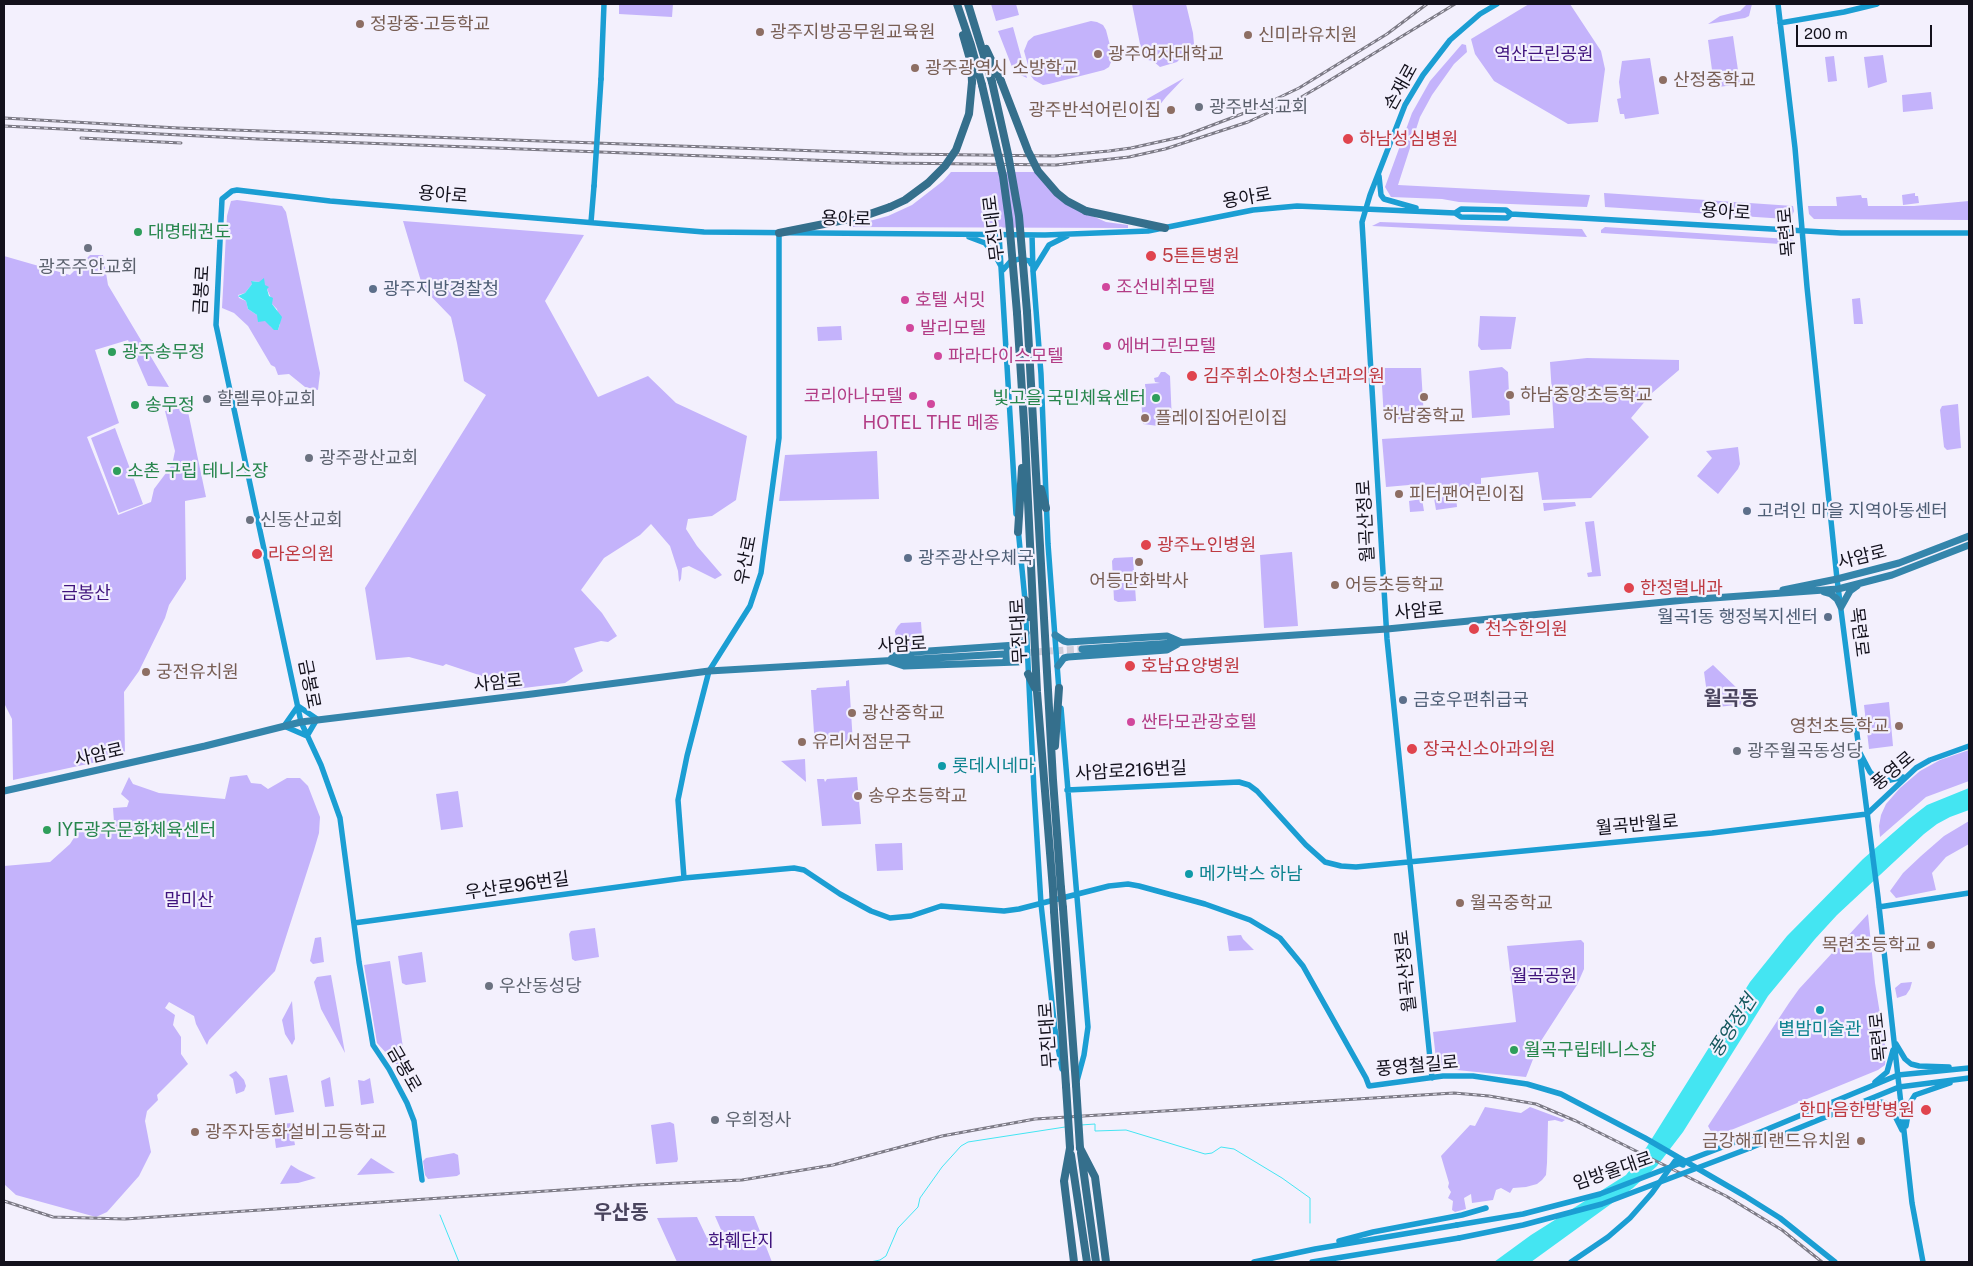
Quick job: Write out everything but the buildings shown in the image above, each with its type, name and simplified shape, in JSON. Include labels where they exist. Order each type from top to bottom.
[{"type":"highway","points":[[779,233],[864,216],[890,207],[924,186],[945,166],[961,140],[968,120],[972,98],[971,63],[957,4]]},
{"type":"highway","name":"무진대로","points":[[957,4],[972,45],[982,85],[1003,176],[1010,220],[1025,438],[1037,692],[1053,890],[1070,1148],[1087,1262]]},
{"type":"highway","name":"무진대로","points":[[968,4],[992,82],[1004,130],[1019,216],[1037,472],[1052,780],[1062,888],[1080,1148],[1096,1262]]},
{"type":"highway","points":[[976,27],[1001,81],[1028,151],[1038,171],[1057,193],[1086,211],[1165,228]]},
{"type":"highway","points":[[1018,532],[1025,438]]},
{"type":"highway","points":[[1037,472],[1046,508]]},
{"type":"highway","points":[[1025,600],[1034,628]]},
{"type":"highway","points":[[1028,674],[1037,692]]},
{"type":"highway","points":[[1052,780],[1059,688]]},
{"type":"highway","points":[[1070,1148],[1064,1181],[1074,1262]]},
{"type":"highway","points":[[1080,1148],[1094,1177],[1106,1262]]},
{"type":"main road","name":"사암로","points":[[1758,595],[1836,580],[1899,563],[1969,536]]},
{"type":"main road","name":"사암로","points":[[1082,649],[1387,628],[1821,591],[1838,589],[1892,575],[1969,545]]},
{"type":"main road","points":[[1841,607],[1850,591],[1861,583]]},
{"type":"main road","points":[[1821,591],[1831,594],[1837,599],[1841,607]]},
{"type":"main road","points":[[1018,662],[1004,658],[904,666],[889,661],[894,656],[914,652],[1018,644],[1026,633]]},
{"type":"main road","points":[[1055,635],[1064,641],[1074,642],[1167,636],[1181,642]]},
{"type":"main road","points":[[1074,642],[1071,649],[1074,656]]},
{"type":"main road","points":[[1058,666],[1064,658],[1074,656],[1167,650],[1181,642]]},
{"type":"main road","points":[[1004,658],[1009,653],[1006,646]]},
{"type":"main road","name":"사암로","points":[[4,792],[317,719],[709,671],[889,661]]},
{"type":"street","points":[[591,222],[604,4]]},
{"type":"street","name":"손재로","points":[[1366,208],[1405,105],[1423,75],[1450,40],[1480,14],[1497,4]]},
{"type":"street","name":"목련로","points":[[1778,4],[1795,148],[1836,580],[1878,897],[1915,1226],[1923,1262]]},
{"type":"street","points":[[1780,23],[1836,14],[1878,4]]},
{"type":"street","points":[[1379,173],[1381,195],[1384,199],[1431,211]]},
{"type":"street","name":"금봉로","points":[[238,190],[232,190],[222,199],[216,325],[301,722],[321,765],[340,818],[373,1045],[390,1069],[414,1121],[422,1180]]},
{"type":"street","name":"용아로","points":[[238,190],[330,202],[704,232],[1032,235],[1148,231],[1274,207],[1366,208],[1454,212],[1461,209],[1506,210],[1511,214],[1802,232],[1969,233]]},
{"type":"street","name":"월곡산정로","points":[[1366,208],[1362,222],[1364,266],[1387,628],[1432,1078]]},
{"type":"street","name":"우산로","points":[[684,878],[678,800],[687,756],[709,671],[750,606],[761,573],[779,438],[779,233]]},
{"type":"street","name":"무진대로","points":[[999,234],[1018,532],[1025,600],[1041,904],[1055,1030],[1066,1086]]},
{"type":"street","points":[[1033,271],[1049,245],[1071,234]]},
{"type":"street","points":[[960,235],[985,243],[1002,270],[1010,262],[1019,258],[1025,258],[1030,261],[1033,271]]},
{"type":"street","name":"무진대로","points":[[1032,235],[1041,374],[1046,508],[1067,790],[1088,1028],[1084,1055],[1076,1086]]},
{"type":"street","points":[[1018,662],[1024,666],[1028,674]]},
{"type":"street","points":[[298,706],[317,719],[307,736],[284,726],[298,706]]},
{"type":"street","name":"풍영로","points":[[1866,814],[1907,775],[1930,760],[1969,746]]},
{"type":"street","points":[[1858,748],[1870,772],[1876,778],[1886,781],[1907,775]]},
{"type":"street","name":"사암로216번길","points":[[1067,790],[1234,781],[1249,785],[1262,796],[1306,845],[1325,862],[1348,867],[1410,862]]},
{"type":"street","name":"월곡반월로","points":[[1410,862],[1712,833],[1866,814]]},
{"type":"street","name":"우산로96번길","points":[[354,923],[684,878],[799,869],[847,898],[890,918],[911,916],[941,906],[1004,911],[1041,904],[1076,894]]},
{"type":"street","name":"풍영철길로","points":[[1076,894],[1109,886],[1128,884],[1205,904],[1250,920],[1280,938],[1303,966],[1369,1086],[1432,1078],[1473,1076],[1502,1079],[1539,1087],[1573,1099],[1645,1138],[1703,1176],[1708,1175],[1780,1218],[1835,1262]]},
{"type":"street","points":[[1879,907],[1969,893]]},
{"type":"street","points":[[1894,1041],[1905,1059],[1914,1065],[1969,1068],[1969,1078]]},
{"type":"street","points":[[1866,1088],[1887,1072],[1894,1041]]},
{"type":"street","name":"임방울대로","points":[[1254,1262],[1315,1249],[1523,1214],[1600,1194],[1746,1138],[1898,1075],[1969,1068]]},
{"type":"street","points":[[1312,1262],[1459,1238],[1524,1225],[1602,1204],[1750,1148],[1899,1087],[1969,1078]]},
{"type":"street","points":[[1904,1136],[1908,1109],[1915,1095],[1969,1078]]},
{"type":"street","points":[[1868,1100],[1885,1103],[1891,1108],[1904,1136]]},
{"type":"street","points":[[1570,1262],[1608,1237],[1630,1218],[1678,1160]]},
{"type":"street","points":[[1315,1249],[1373,1232],[1454,1217],[1486,1208]]},
{"type":"green space","points":[[619,4],[673,4],[672,17],[619,14]]},
{"type":"green space","points":[[991,4],[1016,4],[1019,15],[996,21]]},
{"type":"green space","points":[[1132,4],[1186,4],[1194,44],[1177,62],[1160,67],[1153,61],[1143,59]]},
{"type":"green space","name":"역산근린공원","points":[[1529,4],[1570,4],[1601,51],[1605,69],[1598,122],[1568,124],[1494,81],[1475,54],[1471,39]]},
{"type":"green space","points":[[1747,4],[1752,4],[1749,16],[1708,24],[1720,16],[1740,11]]},
{"type":"green space","points":[[1091,21],[1103,25],[1106,30],[1113,57],[1109,67],[1104,70],[1049,84],[1043,85],[1034,80],[1031,76],[1024,51],[1028,41],[1034,36]]},
{"type":"green space","points":[[1013,27],[1027,78],[1014,72],[998,31]]},
{"type":"green space","points":[[1733,36],[1740,84],[1719,87],[1714,85],[1708,40]]},
{"type":"green space","points":[[1462,44],[1466,45],[1467,52],[1454,64],[1432,95],[1420,117],[1398,185],[1590,195],[1587,207],[1459,202],[1442,199],[1391,197],[1385,187],[1412,113],[1430,81]]},
{"type":"green space","points":[[1883,55],[1887,82],[1868,88],[1864,57]]},
{"type":"green space","points":[[1834,56],[1837,81],[1828,82],[1825,57]]},
{"type":"green space","points":[[1650,58],[1659,114],[1625,119],[1624,114],[1620,114],[1617,99],[1621,98],[1619,82],[1622,61]]},
{"type":"green space","points":[[1184,78],[1166,97],[1151,116],[1147,99]]},
{"type":"green space","points":[[1931,92],[1933,109],[1903,112],[1902,95]]},
{"type":"green space","points":[[951,172],[1039,172],[1079,210],[1106,222],[1128,225],[1128,228],[847,227],[888,216],[912,205],[943,181]]},
{"type":"green space","points":[[1604,193],[1793,206],[1794,211],[1792,216],[1786,219],[1605,207]]},
{"type":"green space","points":[[1915,193],[1915,196],[1918,196],[1919,203],[1903,205],[1902,195]]},
{"type":"green space","points":[[1861,195],[1862,198],[1867,198],[1868,206],[1914,206],[1969,201],[1969,220],[1814,219],[1809,214],[1808,206],[1837,206],[1836,197]]},
{"type":"green space","points":[[237,200],[282,206],[286,212],[320,373],[318,390],[305,387],[289,374],[278,375],[275,367],[271,365],[248,326],[234,313],[222,308],[227,216],[231,201]],"holes":[[[252,281],[259,282],[267,289],[272,304],[277,309],[280,324],[278,330],[271,327],[269,323],[248,309],[246,301],[239,298],[238,295],[245,293],[252,284]]]},
{"type":"green space","points":[[403,221],[584,235],[545,301],[598,397],[648,376],[676,403],[747,436],[736,500],[712,516],[688,519],[686,529],[697,546],[722,575],[715,579],[689,566],[682,568],[679,582],[678,571],[670,546],[651,524],[640,535],[604,558],[581,590],[602,613],[617,636],[608,642],[601,641],[574,648],[583,671],[565,683],[507,690],[506,684],[446,664],[443,666],[409,657],[376,660],[365,588],[486,395],[464,381],[451,317],[423,288]]},
{"type":"green space","points":[[1380,222],[1582,229],[1587,237],[1372,226]]},
{"type":"green space","points":[[1605,227],[1788,239],[1793,240],[1797,245],[1601,233],[1601,230]]},
{"type":"green space","name":"금봉산","points":[[90,255],[103,255],[108,285],[169,387],[148,386],[128,340],[95,350],[119,423],[87,437],[118,515],[151,502],[154,489],[172,465],[175,451],[165,411],[187,407],[206,497],[185,501],[186,579],[169,605],[165,618],[139,671],[124,692],[125,756],[13,780],[12,719],[4,703],[4,256],[70,275]]},
{"type":"green space","points":[[1860,298],[1863,324],[1854,324],[1852,299]]},
{"type":"green space","points":[[1480,316],[1516,317],[1511,349],[1481,350],[1478,346]]},
{"type":"green space","points":[[841,326],[842,340],[818,341],[817,327]]},
{"type":"green space","points":[[1587,358],[1679,360],[1679,370],[1652,393],[1631,418],[1649,437],[1591,498],[1542,500],[1538,472],[1481,478],[1481,489],[1411,496],[1409,485],[1386,487],[1382,439],[1554,428],[1550,362]]},
{"type":"green space","points":[[1502,367],[1508,372],[1510,415],[1472,418],[1469,371]]},
{"type":"green space","points":[[1381,368],[1421,368],[1424,418],[1384,420]]},
{"type":"green space","name":"빛고을 국민체육센터","points":[[1161,372],[1165,372],[1170,376],[1172,422],[1158,426],[1143,424],[1141,399],[1146,396],[1145,384],[1160,383],[1155,382],[1154,378],[1158,377]]},
{"type":"green space","points":[[1958,404],[1961,448],[1947,450],[1944,447],[1940,410],[1942,406]]},
{"type":"green space","name":"소촌 구립 테니스장","points":[[115,428],[143,504],[119,513],[91,438]]},
{"type":"green space","points":[[1738,447],[1740,464],[1738,469],[1718,494],[1697,476],[1712,458],[1706,451]]},
{"type":"green space","points":[[877,451],[879,499],[779,501],[785,455]]},
{"type":"green space","points":[[1456,496],[1457,507],[1436,510],[1434,498]]},
{"type":"green space","points":[[1422,499],[1424,511],[1410,512],[1409,501]]},
{"type":"green space","points":[[1575,502],[1576,506],[1544,511],[1543,503]]},
{"type":"green space","points":[[1594,521],[1601,576],[1588,577],[1587,573],[1592,572],[1585,522]]},
{"type":"green space","points":[[1292,552],[1298,626],[1264,628],[1260,555]]},
{"type":"green space","points":[[1133,557],[1136,601],[1118,602],[1114,600],[1112,561],[1114,558]]},
{"type":"green space","points":[[921,622],[923,649],[903,650],[897,646],[895,631],[901,623]]},
{"type":"green space","points":[[1713,665],[1741,692],[1744,704],[1709,708],[1704,672]]},
{"type":"green space","points":[[849,680],[853,744],[815,747],[811,690],[846,686],[846,681]]},
{"type":"green space","points":[[1889,702],[1893,746],[1869,749],[1864,705]]},
{"type":"green space","points":[[1969,750],[1969,781],[1926,797],[1880,837],[1881,815],[1886,804],[1900,788],[1920,771],[1940,760]]},
{"type":"green space","points":[[805,759],[806,782],[781,761]]},
{"type":"green space","name":"말미산","points":[[247,775],[251,783],[261,784],[268,789],[287,778],[300,778],[308,786],[320,817],[319,833],[275,971],[209,1040],[207,1045],[194,1016],[169,1002],[165,1008],[175,1015],[173,1025],[181,1037],[181,1054],[188,1064],[157,1095],[158,1100],[147,1111],[145,1121],[151,1152],[139,1176],[107,1212],[96,1217],[16,1195],[4,1184],[4,866],[50,862],[70,844],[81,827],[111,827],[114,822],[113,808],[127,807],[129,801],[121,794],[129,777],[133,784],[159,793],[225,799],[230,777]]},
{"type":"green space","points":[[857,777],[861,824],[822,826],[817,779],[824,779],[825,782],[827,779]]},
{"type":"green space","points":[[458,791],[463,827],[441,830],[436,794]]},
{"type":"green space","points":[[1969,821],[1969,844],[1946,857],[1932,873],[1936,890],[1896,898],[1890,891],[1903,873],[1944,836]]},
{"type":"green space","points":[[902,843],[903,870],[877,871],[875,844]]},
{"type":"green space","points":[[1868,914],[1875,983],[1886,1051],[1885,1065],[1878,1070],[1714,1137],[1708,1126],[1789,1003],[1799,989]]},
{"type":"green space","points":[[595,928],[599,957],[575,961],[572,959],[569,934],[571,931]]},
{"type":"green space","points":[[1241,935],[1254,950],[1229,951],[1227,936]]},
{"type":"green space","points":[[321,937],[324,962],[313,964],[310,961],[315,938]]},
{"type":"green space","name":"월곡공원","points":[[1581,940],[1584,943],[1584,969],[1577,985],[1539,1044],[1526,1077],[1437,1068],[1433,1032],[1516,1022],[1507,946]]},
{"type":"green space","points":[[422,952],[426,982],[406,985],[402,983],[398,956]]},
{"type":"green space","points":[[390,961],[405,1061],[402,1065],[398,1066],[377,1043],[364,965]]},
{"type":"green space","points":[[331,975],[345,1053],[321,1009],[314,982],[317,977]]},
{"type":"green space","points":[[1912,982],[1906,995],[1897,998],[1895,988],[1901,983]]},
{"type":"green space","points":[[292,1001],[295,1039],[292,1045],[285,1034],[282,1020]]},
{"type":"green space","points":[[236,1071],[244,1080],[246,1086],[244,1091],[236,1094],[233,1079],[229,1075]]},
{"type":"green space","points":[[287,1075],[294,1112],[275,1115],[269,1078]]},
{"type":"green space","points":[[330,1077],[334,1106],[325,1107],[321,1081]]},
{"type":"green space","points":[[370,1078],[374,1103],[361,1105],[358,1080],[364,1081]]},
{"type":"green space","points":[[1485,1107],[1521,1113],[1530,1107],[1565,1120],[1562,1122],[1548,1121],[1546,1175],[1542,1180],[1537,1184],[1513,1188],[1510,1193],[1501,1188],[1496,1190],[1493,1200],[1472,1203],[1471,1194],[1464,1198],[1466,1209],[1455,1212],[1452,1210],[1453,1201],[1448,1198],[1451,1192],[1448,1187],[1449,1183],[1441,1156],[1470,1125],[1475,1126]]},
{"type":"green space","points":[[670,1122],[674,1124],[677,1162],[656,1164],[651,1125]]},
{"type":"green space","points":[[291,1123],[295,1145],[276,1148],[273,1125]]},
{"type":"green space","points":[[454,1153],[458,1155],[460,1174],[457,1176],[428,1179],[425,1175],[423,1161],[426,1158]]},
{"type":"green space","points":[[371,1158],[395,1173],[357,1175]]},
{"type":"green space","points":[[291,1165],[316,1178],[298,1183],[280,1184]]},
{"type":"green space","name":"화훼단지","points":[[715,1216],[754,1216],[772,1262],[677,1262],[657,1218],[697,1217],[707,1238],[722,1232]]},
{"type":"water","points":[[264,278],[265,285],[269,287],[267,289],[269,296],[273,298],[272,304],[282,317],[278,330],[274,330],[265,321],[258,322],[257,315],[248,309],[246,301],[238,296],[245,293],[252,284],[251,281],[259,282]]},
{"type":"water","name":"풍영정천","points":[[1969,788],[1969,810],[1950,817],[1924,834],[1837,915],[1815,939],[1768,996],[1683,1132],[1657,1166],[1633,1188],[1531,1262],[1494,1262],[1531,1235],[1626,1175],[1641,1156],[1750,982],[1787,936],[1863,859],[1909,819],[1927,805]]},
{"type":"waterway","points":[[1081,1125],[1095,1124],[1095,1131],[1126,1130],[1205,1154],[1212,1153],[1221,1147],[1234,1149],[1282,1178],[1310,1198],[1310,1223]]},
{"type":"waterway","points":[[870,1262],[880,1260],[886,1256],[898,1228],[918,1207],[920,1198],[942,1167],[961,1146],[968,1142],[1065,1127]]},
{"type":"waterway","points":[[440,1215],[459,1262]]},
{"type":"tunnel","points":[[1004,654],[1082,649]]},
{"type":"railway","points":[[4,118],[178,128],[903,154],[1054,156],[1131,148],[1181,137],[1255,109],[1299,88],[1387,34],[1427,4]]},
{"type":"railway","points":[[4,126],[258,139],[890,163],[1056,165],[1129,157],[1165,149],[1248,122],[1298,99],[1455,4]]},
{"type":"railway","points":[[81,138],[181,143]]},
{"type":"railway","points":[[4,1201],[53,1217],[125,1219],[637,1185],[742,1180],[833,1165],[942,1136],[1035,1119],[1454,1093],[1489,1096],[1536,1104],[1576,1121],[1726,1196],[1782,1230],[1822,1262]]},
{"type":"place","name":"정광중·고등학교","points":[[360,24]]},
{"type":"place","name":"광주지방공무원교육원","points":[[760,32]]},
{"type":"place","name":"신미라유치원","points":[[1248,35]]},
{"type":"place","name":"광주여자대학교","points":[[1098,54]]},
{"type":"place","name":"광주광역시 소방학교","points":[[915,68]]},
{"type":"place","name":"산정중학교","points":[[1663,80]]},
{"type":"place","name":"광주반석교회","points":[[1199,107]]},
{"type":"place","name":"광주반석어린이집","points":[[1171,110]]},
{"type":"place","name":"하남성심병원","points":[[1348,139]]},
{"type":"place","name":"대명태권도","points":[[138,232]]},
{"type":"place","name":"광주주안교회","points":[[88,248]]},
{"type":"place","name":"5튼튼병원","points":[[1151,256]]},
{"type":"place","name":"조선비취모텔","points":[[1106,287]]},
{"type":"place","name":"광주지방경찰청","points":[[373,289]]},
{"type":"place","name":"호텔 서밋","points":[[905,300]]},
{"type":"place","name":"발리모텔","points":[[910,328]]},
{"type":"place","name":"에버그린모텔","points":[[1107,346]]},
{"type":"place","name":"광주송무정","points":[[112,352]]},
{"type":"place","name":"파라다이스모텔","points":[[938,356]]},
{"type":"place","name":"김주휘소아청소년과의원","points":[[1192,376]]},
{"type":"place","name":"하남중앙초등학교","points":[[1510,395]]},
{"type":"place","name":"코리아나모텔","points":[[913,396]]},
{"type":"place","name":"하남중학교","points":[[1424,397]]},
{"type":"place","name":"빛고을 국민체육센터","points":[[1156,398]]},
{"type":"place","name":"할렐루야교회","points":[[207,399]]},
{"type":"place","name":"HOTEL THE 메종","points":[[931,404]]},
{"type":"place","name":"송무정","points":[[135,405]]},
{"type":"place","name":"플레이짐어린이집","points":[[1145,418]]},
{"type":"place","name":"광주광산교회","points":[[309,458]]},
{"type":"place","name":"소촌 구립 테니스장","points":[[117,471]]},
{"type":"place","name":"피터팬어린이집","points":[[1399,494]]},
{"type":"place","name":"고려인 마을 지역아동센터","points":[[1747,511]]},
{"type":"place","name":"신동산교회","points":[[250,520]]},
{"type":"place","name":"광주노인병원","points":[[1146,545]]},
{"type":"place","name":"라온의원","points":[[257,554]]},
{"type":"place","name":"광주광산우체국","points":[[908,558]]},
{"type":"place","name":"어등만화박사","points":[[1139,562]]},
{"type":"place","name":"어등초등학교","points":[[1335,585]]},
{"type":"place","name":"한정렬내과","points":[[1629,588]]},
{"type":"place","name":"월곡1동 행정복지센터","points":[[1828,617]]},
{"type":"place","name":"천수한의원","points":[[1474,629]]},
{"type":"place","name":"호남요양병원","points":[[1130,666]]},
{"type":"place","name":"궁전유치원","points":[[146,672]]},
{"type":"place","name":"금호우편취급국","points":[[1403,700]]},
{"type":"place","name":"광산중학교","points":[[852,713]]},
{"type":"place","name":"싼타모관광호텔","points":[[1131,722]]},
{"type":"place","name":"영천초등학교","points":[[1899,726]]},
{"type":"place","name":"유리서점문구","points":[[802,742]]},
{"type":"place","name":"장국신소아과의원","points":[[1412,749]]},
{"type":"place","name":"광주월곡동성당","points":[[1737,751]]},
{"type":"place","name":"롯데시네마","points":[[942,766]]},
{"type":"place","name":"송우초등학교","points":[[858,796]]},
{"type":"place","name":"IYF광주문화체육센터","points":[[47,830]]},
{"type":"place","name":"메가박스 하남","points":[[1189,874]]},
{"type":"place","name":"월곡중학교","points":[[1460,903]]},
{"type":"place","name":"목련초등학교","points":[[1931,945]]},
{"type":"place","name":"우산동성당","points":[[489,986]]},
{"type":"place","name":"별밤미술관","points":[[1820,1010]]},
{"type":"place","name":"월곡구립테니스장","points":[[1514,1050]]},
{"type":"place","name":"한마음한방병원","points":[[1926,1110]]},
{"type":"place","name":"우희정사","points":[[715,1120]]},
{"type":"place","name":"광주자동화설비고등학교","points":[[195,1132]]},
{"type":"place","name":"금강해피랜드유치원","points":[[1861,1141]]},
{"type":"district","name":"월곡동","points":[[1731,699]]},
{"type":"district","name":"우산동","points":[[621,1213]]}]
